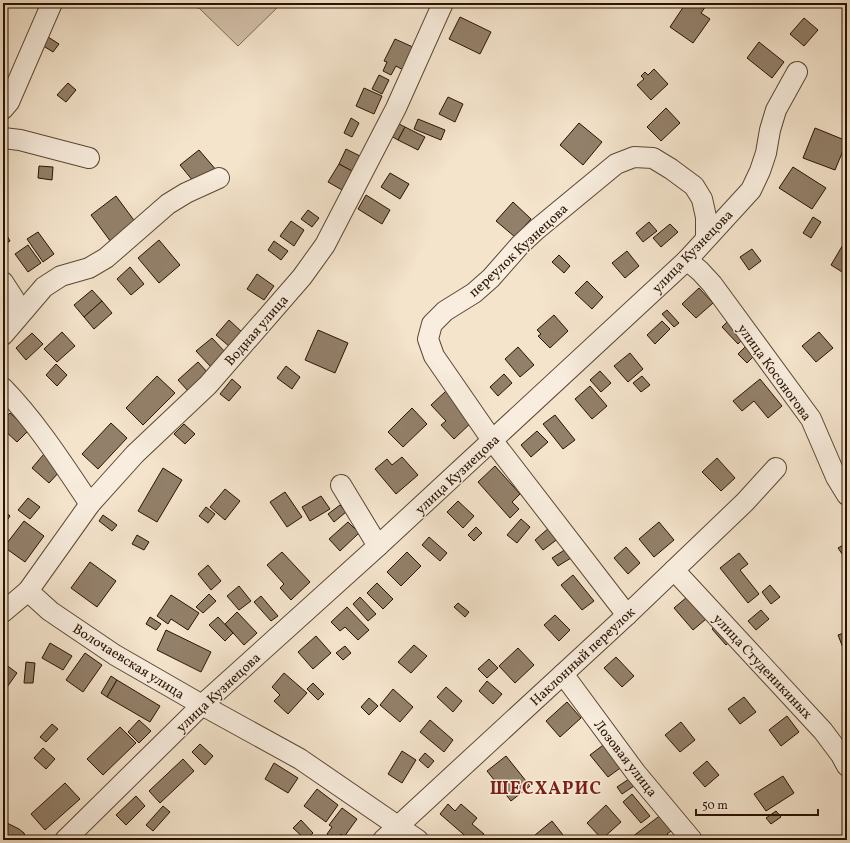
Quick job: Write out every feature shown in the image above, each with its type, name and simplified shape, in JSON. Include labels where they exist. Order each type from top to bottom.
[{"type":"street","points":[[3,109],[9,102],[52,3]]},
{"type":"street","name":"Водная улица","points":[[3,612],[28,591],[90,504],[135,454],[208,385],[302,277],[325,244],[396,108],[443,3]]},
{"type":"street","name":"улица Кузнецова","points":[[65,840],[202,705],[378,546],[687,260],[751,190],[760,171],[766,153],[770,130],[776,110],[797,72]]},
{"type":"street","points":[[3,138],[20,140],[88,158]]},
{"type":"street","name":"переулок Кузнецова","points":[[627,615],[492,440],[434,356],[428,339],[432,324],[445,311],[474,293],[492,278],[520,245],[536,230],[616,164],[634,157],[653,158],[694,186],[702,199],[705,211],[706,238]]},
{"type":"street","points":[[10,315],[44,287],[61,276],[89,268],[106,258],[168,204],[186,193],[219,178]]},
{"type":"street","name":"улица Косоногова","points":[[687,260],[700,270],[712,284],[811,419],[836,477],[847,494]]},
{"type":"street","points":[[3,282],[14,299],[3,335]]},
{"type":"street","points":[[3,388],[19,405],[40,433],[90,504]]},
{"type":"street","name":"Наклонный переулок","points":[[383,840],[627,615],[745,502],[776,468]]},
{"type":"street","points":[[341,485],[378,546]]},
{"type":"street","name":"улица Студеникиных","points":[[674,570],[823,731],[841,755],[847,766]]},
{"type":"street","name":"Волочаевская улица","points":[[28,591],[50,611],[115,655],[202,705],[300,758],[418,840]]},
{"type":"street","name":"Лозовая улица","points":[[563,674],[636,773],[692,840]]},
{"type":"shaded area","points":[[162,3],[282,3],[238,46],[199,8]]},
{"type":"building","points":[[686,3],[708,3],[701,13],[710,19],[693,43],[670,27]]},
{"type":"building","points":[[460,17],[491,32],[480,54],[449,39]]},
{"type":"building","points":[[804,18],[818,30],[804,46],[790,34]]},
{"type":"building","points":[[48,37],[59,44],[53,52],[42,45]]},
{"type":"building","points":[[395,39],[415,48],[405,71],[396,66],[391,75],[383,71],[387,62],[384,61]]},
{"type":"building","points":[[759,42],[784,62],[772,78],[747,58]]},
{"type":"building","points":[[654,69],[668,84],[651,100],[637,85],[644,79],[641,76],[645,72],[648,75]]},
{"type":"building","points":[[379,75],[389,80],[382,94],[372,89]]},
{"type":"building","points":[[68,83],[76,90],[66,102],[57,95]]},
{"type":"building","points":[[364,88],[382,96],[374,114],[356,106]]},
{"type":"building","points":[[448,97],[463,104],[455,122],[439,114]]},
{"type":"building","points":[[666,108],[680,123],[661,141],[647,127]]},
{"type":"building","points":[[351,118],[359,123],[352,137],[344,133]]},
{"type":"building","points":[[418,119],[445,130],[441,140],[414,129]]},
{"type":"building","points":[[397,123],[405,127],[398,140],[391,136]]},
{"type":"building","points":[[579,123],[602,142],[583,165],[560,145]]},
{"type":"building","points":[[405,127],[425,137],[418,150],[398,140]]},
{"type":"building","points":[[815,128],[847,141],[835,170],[803,158]]},
{"type":"building","points":[[346,149],[360,156],[352,171],[339,164]]},
{"type":"building","points":[[199,150],[217,171],[198,187],[180,165]]},
{"type":"building","points":[[339,164],[352,171],[342,190],[328,182]]},
{"type":"building","points":[[39,166],[53,167],[52,180],[38,178]]},
{"type":"building","points":[[793,167],[826,188],[812,209],[779,188]]},
{"type":"building","points":[[390,173],[409,184],[400,199],[381,187]]},
{"type":"building","points":[[366,195],[390,210],[382,224],[358,209]]},
{"type":"building","points":[[116,196],[136,223],[111,242],[91,215]]},
{"type":"building","points":[[513,202],[531,219],[515,237],[496,221]]},
{"type":"building","points":[[308,210],[319,218],[312,227],[301,219]]},
{"type":"building","points":[[813,217],[821,222],[811,238],[803,233]]},
{"type":"building","points":[[291,221],[304,230],[294,246],[280,236]]},
{"type":"building","points":[[649,222],[657,231],[643,242],[636,233]]},
{"type":"building","points":[[670,224],[678,232],[661,247],[653,238]]},
{"type":"building","points":[[38,232],[54,254],[43,262],[27,239]]},
{"type":"building","points":[[6,234],[10,241],[3,245],[3,236]]},
{"type":"building","points":[[159,240],[180,265],[159,283],[138,258]]},
{"type":"building","points":[[274,241],[288,251],[281,260],[268,250]]},
{"type":"building","points":[[844,243],[847,244],[847,275],[831,265]]},
{"type":"building","points":[[28,245],[41,263],[28,272],[15,254]]},
{"type":"building","points":[[752,249],[761,261],[749,270],[740,257]]},
{"type":"building","points":[[627,251],[639,266],[625,278],[612,263]]},
{"type":"building","points":[[559,255],[570,266],[564,273],[552,262]]},
{"type":"building","points":[[130,267],[144,284],[131,295],[117,279]]},
{"type":"building","points":[[257,274],[274,286],[264,300],[247,289]]},
{"type":"building","points":[[587,281],[603,297],[592,309],[575,293]]},
{"type":"building","points":[[699,288],[713,303],[696,318],[682,304]]},
{"type":"building","points":[[92,290],[102,301],[84,317],[74,305]]},
{"type":"building","points":[[102,301],[112,313],[94,329],[84,317]]},
{"type":"building","points":[[667,310],[679,323],[674,327],[662,314]]},
{"type":"building","points":[[554,315],[568,331],[550,348],[538,336],[541,334],[537,330]]},
{"type":"building","points":[[229,320],[243,333],[230,347],[216,335]]},
{"type":"building","points":[[662,321],[670,329],[655,344],[647,335]]},
{"type":"building","points":[[728,321],[744,338],[738,344],[722,327]]},
{"type":"building","points":[[318,330],[348,343],[335,373],[305,360]]},
{"type":"building","points":[[62,332],[75,346],[57,362],[44,349]]},
{"type":"building","points":[[819,332],[833,348],[816,362],[802,346]]},
{"type":"building","points":[[32,333],[43,344],[26,360],[16,348]]},
{"type":"building","points":[[212,338],[226,353],[211,367],[196,351]]},
{"type":"building","points":[[748,344],[757,353],[747,363],[738,354]]},
{"type":"building","points":[[518,347],[534,365],[520,377],[505,359]]},
{"type":"building","points":[[630,353],[643,369],[628,382],[614,366]]},
{"type":"building","points":[[198,362],[209,374],[189,392],[178,380]]},
{"type":"building","points":[[56,364],[67,375],[57,386],[46,375]]},
{"type":"building","points":[[286,366],[300,377],[292,389],[277,378]]},
{"type":"building","points":[[600,371],[611,383],[601,392],[590,380]]},
{"type":"building","points":[[504,374],[512,383],[498,396],[490,387]]},
{"type":"building","points":[[157,376],[175,393],[143,425],[126,408]]},
{"type":"building","points":[[642,376],[650,385],[641,392],[633,383]]},
{"type":"building","points":[[232,379],[241,387],[229,401],[220,394]]},
{"type":"building","points":[[760,379],[782,406],[768,418],[754,401],[742,411],[733,401]]},
{"type":"building","points":[[590,386],[607,406],[592,419],[575,399]]},
{"type":"building","points":[[446,391],[473,421],[454,439],[441,425],[446,421],[431,405]]},
{"type":"building","points":[[412,408],[427,424],[403,447],[388,432]]},
{"type":"building","points":[[10,413],[29,430],[17,442],[3,429],[3,420]]},
{"type":"building","points":[[555,415],[575,440],[563,449],[543,424]]},
{"type":"building","points":[[111,423],[127,438],[98,469],[82,454]]},
{"type":"building","points":[[184,424],[195,434],[185,444],[174,434]]},
{"type":"building","points":[[537,431],[548,442],[531,457],[521,445]]},
{"type":"building","points":[[44,454],[61,470],[49,483],[32,468]]},
{"type":"building","points":[[402,457],[418,475],[396,494],[375,469],[387,459],[392,465]]},
{"type":"building","points":[[717,458],[735,478],[721,491],[702,472]]},
{"type":"building","points":[[495,466],[520,494],[512,502],[519,509],[510,518],[478,482]]},
{"type":"building","points":[[163,468],[182,480],[157,522],[138,511]]},
{"type":"building","points":[[225,489],[240,501],[225,520],[210,507]]},
{"type":"building","points":[[285,492],[302,517],[287,527],[270,502]]},
{"type":"building","points":[[321,496],[330,509],[310,521],[302,507]]},
{"type":"building","points":[[28,498],[40,507],[30,519],[18,510]]},
{"type":"building","points":[[458,501],[474,516],[463,528],[447,512]]},
{"type":"building","points":[[340,505],[346,512],[334,522],[328,514]]},
{"type":"building","points":[[206,507],[215,514],[208,523],[199,516]]},
{"type":"building","points":[[3,510],[10,516],[3,526]]},
{"type":"building","points":[[103,515],[117,525],[112,531],[99,521]]},
{"type":"building","points":[[521,519],[530,527],[517,543],[507,535]]},
{"type":"building","points":[[24,521],[44,536],[25,562],[4,547]]},
{"type":"building","points":[[348,522],[359,533],[340,551],[329,539]]},
{"type":"building","points":[[659,522],[674,540],[654,557],[639,539]]},
{"type":"building","points":[[476,527],[482,533],[474,541],[468,535]]},
{"type":"building","points":[[550,527],[559,538],[543,550],[535,540]]},
{"type":"building","points":[[137,535],[149,542],[144,550],[132,544]]},
{"type":"building","points":[[429,537],[447,553],[440,561],[422,545]]},
{"type":"building","points":[[847,543],[847,561],[838,548]]},
{"type":"building","points":[[626,547],[640,563],[628,574],[614,558]]},
{"type":"building","points":[[566,549],[571,558],[558,566],[552,558]]},
{"type":"building","points":[[282,552],[310,582],[291,600],[280,588],[284,584],[267,565]]},
{"type":"building","points":[[407,552],[421,566],[401,586],[387,572]]},
{"type":"building","points":[[739,553],[748,564],[740,570],[759,594],[748,603],[720,568]]},
{"type":"building","points":[[90,562],[116,581],[97,607],[71,588]]},
{"type":"building","points":[[208,565],[221,581],[211,590],[198,574]]},
{"type":"building","points":[[573,575],[594,601],[582,610],[561,585]]},
{"type":"building","points":[[377,583],[393,599],[383,609],[367,593]]},
{"type":"building","points":[[770,585],[780,597],[771,604],[762,592]]},
{"type":"building","points":[[239,586],[251,601],[239,610],[227,596]]},
{"type":"building","points":[[693,592],[712,614],[693,630],[674,608]]},
{"type":"building","points":[[209,594],[216,601],[203,613],[196,607]]},
{"type":"building","points":[[171,595],[199,613],[188,630],[171,619],[168,624],[157,616]]},
{"type":"building","points":[[261,596],[278,616],[271,621],[254,602]]},
{"type":"building","points":[[360,597],[376,614],[368,621],[353,604]]},
{"type":"building","points":[[458,603],[469,612],[465,617],[454,607]]},
{"type":"building","points":[[347,607],[369,630],[358,640],[345,627],[340,631],[331,622]]},
{"type":"building","points":[[761,610],[769,619],[756,630],[748,621]]},
{"type":"building","points":[[237,612],[257,633],[244,645],[225,624]]},
{"type":"building","points":[[555,615],[570,630],[559,641],[544,625]]},
{"type":"building","points":[[150,617],[161,624],[156,630],[146,624]]},
{"type":"building","points":[[218,617],[233,633],[225,641],[209,625]]},
{"type":"building","points":[[719,623],[733,639],[726,645],[712,629]]},
{"type":"building","points":[[166,630],[211,652],[201,672],[157,650]]},
{"type":"building","points":[[847,632],[847,658],[838,635]]},
{"type":"building","points":[[316,636],[331,653],[313,669],[298,652]]},
{"type":"building","points":[[50,643],[72,656],[63,670],[42,658]]},
{"type":"building","points":[[414,645],[427,656],[411,673],[398,662]]},
{"type":"building","points":[[345,646],[351,653],[343,660],[336,653]]},
{"type":"building","points":[[518,648],[534,665],[515,683],[499,666]]},
{"type":"building","points":[[85,653],[102,665],[83,692],[66,680]]},
{"type":"building","points":[[616,657],[634,676],[622,687],[604,668]]},
{"type":"building","points":[[489,659],[498,668],[487,678],[478,669]]},
{"type":"building","points":[[26,662],[35,663],[33,683],[24,683]]},
{"type":"building","points":[[5,664],[17,673],[5,690],[3,689],[3,668]]},
{"type":"building","points":[[284,673],[307,693],[288,714],[274,701],[280,695],[272,687]]},
{"type":"building","points":[[111,676],[117,680],[107,697],[101,693]]},
{"type":"building","points":[[117,680],[160,706],[150,722],[107,697]]},
{"type":"building","points":[[487,681],[502,694],[493,704],[479,691]]},
{"type":"building","points":[[313,683],[324,694],[318,700],[307,689]]},
{"type":"building","points":[[446,687],[462,701],[453,712],[437,697]]},
{"type":"building","points":[[393,689],[413,707],[400,722],[380,705]]},
{"type":"building","points":[[744,697],[756,712],[740,724],[728,709]]},
{"type":"building","points":[[369,698],[378,706],[369,715],[361,707]]},
{"type":"building","points":[[567,702],[581,718],[560,737],[546,721]]},
{"type":"building","points":[[787,716],[799,732],[781,746],[769,730]]},
{"type":"building","points":[[139,720],[151,731],[139,743],[128,732]]},
{"type":"building","points":[[430,720],[453,740],[444,752],[420,732]]},
{"type":"building","points":[[681,722],[695,740],[680,752],[665,735]]},
{"type":"building","points":[[52,724],[58,729],[46,742],[40,737]]},
{"type":"building","points":[[120,727],[136,743],[103,775],[87,759]]},
{"type":"building","points":[[606,743],[623,766],[608,777],[590,755]]},
{"type":"building","points":[[200,744],[213,756],[205,765],[192,752]]},
{"type":"building","points":[[43,748],[55,759],[46,769],[34,758]]},
{"type":"building","points":[[402,751],[416,760],[402,783],[388,774]]},
{"type":"building","points":[[425,753],[434,761],[428,768],[419,760]]},
{"type":"building","points":[[506,756],[530,786],[511,801],[487,771]]},
{"type":"building","points":[[183,759],[194,771],[160,803],[149,791]]},
{"type":"building","points":[[707,761],[719,775],[705,787],[693,773]]},
{"type":"building","points":[[274,763],[298,778],[288,793],[265,779]]},
{"type":"building","points":[[783,776],[794,793],[766,811],[754,794]]},
{"type":"building","points":[[629,779],[634,786],[622,794],[617,787]]},
{"type":"building","points":[[65,783],[80,799],[45,830],[31,814]]},
{"type":"building","points":[[317,789],[338,805],[326,822],[304,806]]},
{"type":"building","points":[[632,794],[650,816],[641,823],[623,802]]},
{"type":"building","points":[[136,796],[145,806],[126,825],[116,815]]},
{"type":"building","points":[[448,804],[455,811],[461,804],[477,818],[472,824],[484,834],[479,840],[470,840],[440,814]]},
{"type":"building","points":[[606,805],[621,822],[602,839],[587,823]]},
{"type":"building","points":[[163,806],[170,812],[153,831],[146,825]]},
{"type":"building","points":[[342,808],[357,819],[344,837],[341,834],[337,840],[335,840],[327,834],[332,827],[329,825]]},
{"type":"building","points":[[776,811],[781,817],[771,824],[766,818]]},
{"type":"building","points":[[662,814],[674,829],[667,834],[671,840],[634,840],[632,837]]},
{"type":"building","points":[[301,820],[313,833],[306,840],[293,828]]},
{"type":"building","points":[[3,821],[24,833],[26,840],[3,840]]},
{"type":"building","points":[[552,821],[567,840],[538,840],[535,835]]},
{"type":"district","name":"ШЕСХАРИС","points":[[546,788]]}]
